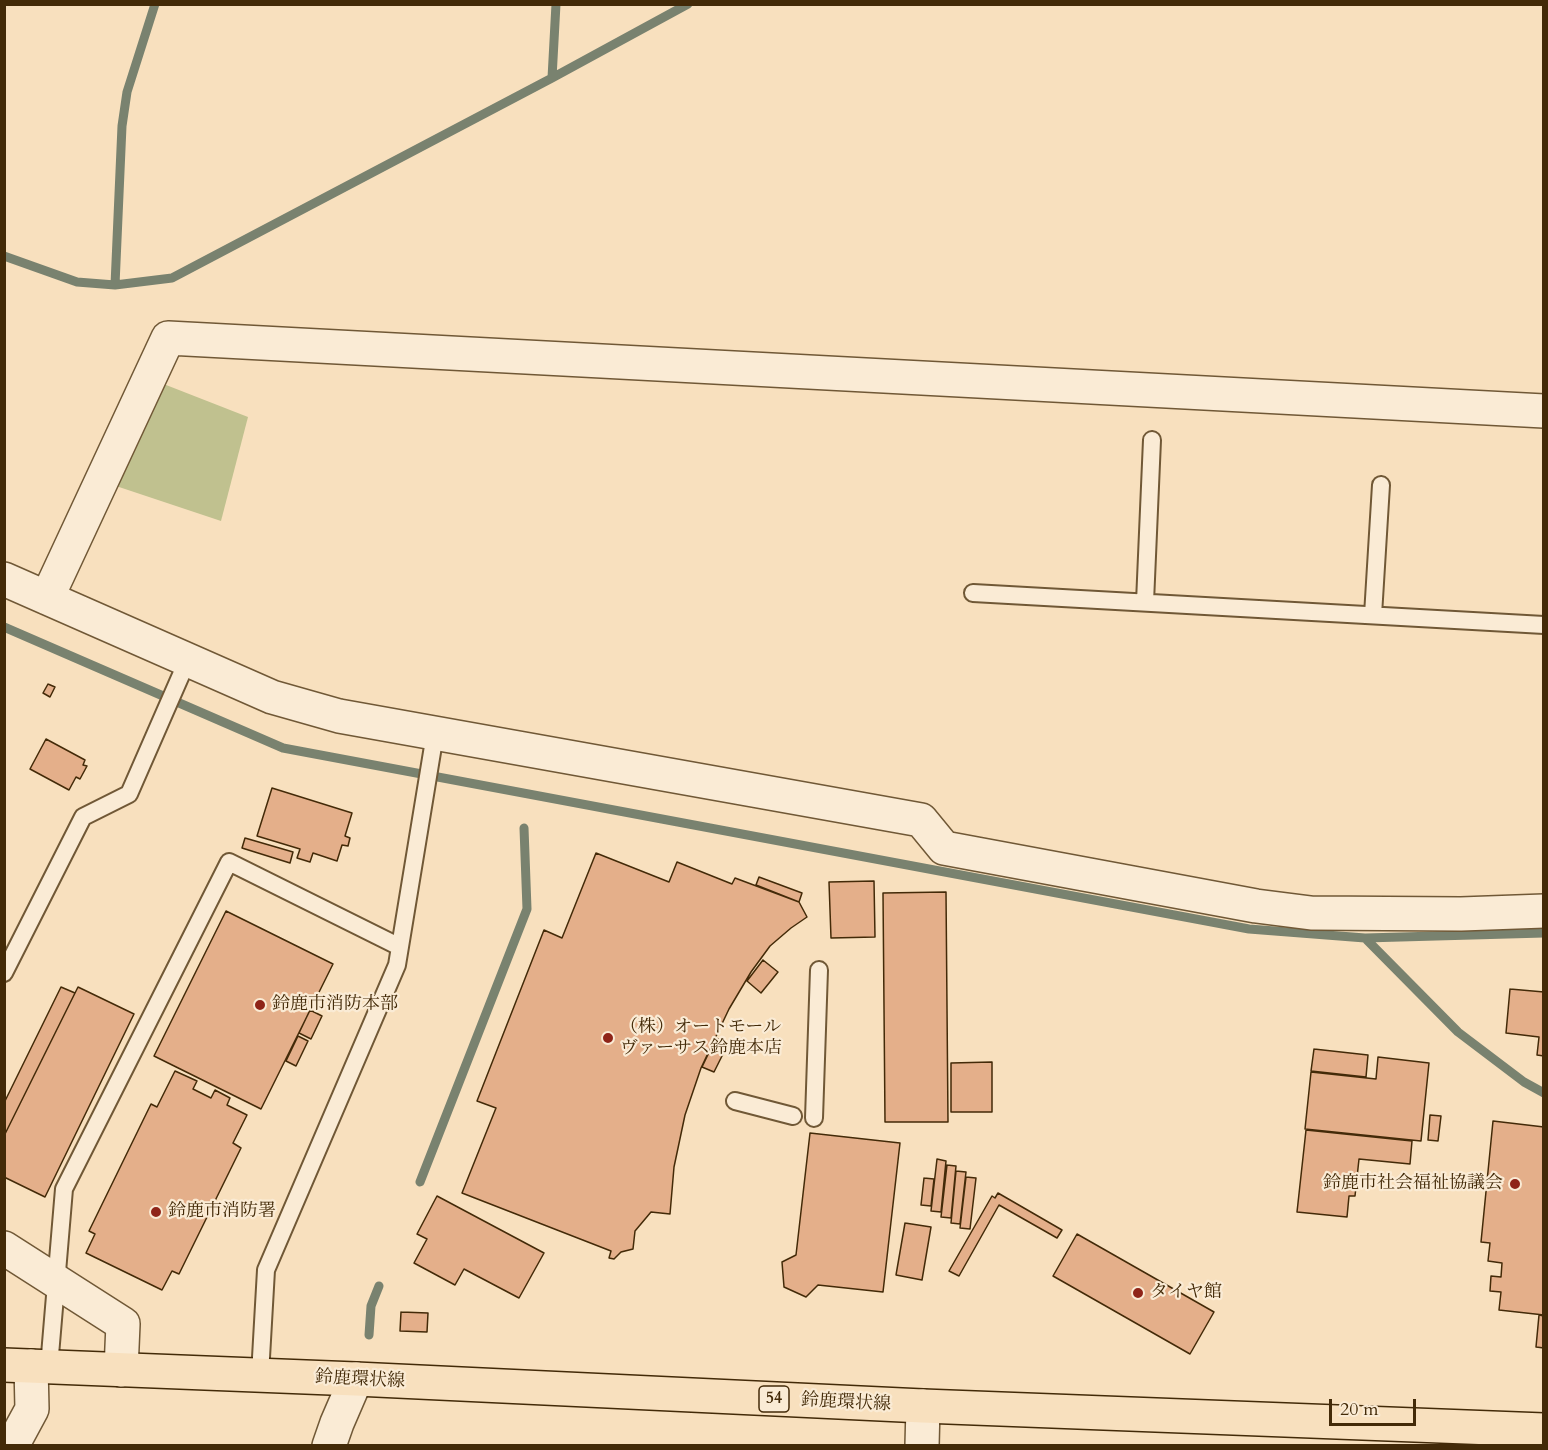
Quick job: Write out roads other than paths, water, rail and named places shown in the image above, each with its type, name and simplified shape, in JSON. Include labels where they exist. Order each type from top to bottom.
[{"type":"main road","name":"鈴鹿環状線","points":[[28,1366],[923,1406],[1544,1430]]},
{"type":"street","points":[[47,598],[168,338],[1544,411]]},
{"type":"street","points":[[4,579],[47,598],[182,672],[339,716],[434,746],[921,820],[944,848],[1256,906],[1311,913],[1350,914],[1544,912]]},
{"type":"street","points":[[4,1248],[123,1324],[121,1370]]},
{"type":"street","points":[[12,1446],[32,1409],[28,1366]]},
{"type":"street","points":[[329,1446],[356,1379]]},
{"type":"street","points":[[922,1446],[923,1406]]},
{"type":"lane","points":[[1145,602],[1152,440]]},
{"type":"lane","points":[[1373,615],[1381,485]]},
{"type":"lane","points":[[974,593],[1544,625]]},
{"type":"lane","points":[[4,973],[83,817],[129,794],[182,672]]},
{"type":"lane","points":[[261,1375],[266,1270],[397,965],[434,746]]},
{"type":"lane","points":[[28,1366],[56,1281],[64,1190],[229,862],[400,947]]},
{"type":"lane","points":[[814,1118],[819,970]]},
{"type":"lane","points":[[735,1101],[793,1116]]},
{"type":"waterway","points":[[115,285],[122,126],[127,92],[155,4]]},
{"type":"waterway","points":[[552,78],[556,4]]},
{"type":"waterway","points":[[4,256],[77,282],[115,285],[172,278],[688,4]]},
{"type":"waterway","points":[[4,627],[283,748],[1249,929],[1365,938],[1544,933]]},
{"type":"waterway","points":[[420,1182],[527,909],[524,828]]},
{"type":"waterway","points":[[1365,938],[1458,1032],[1524,1082],[1544,1093]]},
{"type":"waterway","points":[[369,1335],[371,1306],[379,1286]]},
{"type":"place","name":"鈴鹿市消防本部","points":[[260,1005]]},
{"type":"place","name":"（株）オートモール ヴァーサス鈴鹿本店","points":[[608,1038]]},
{"type":"place","name":"鈴鹿市社会福祉協議会","points":[[1515,1184]]},
{"type":"place","name":"鈴鹿市消防署","points":[[156,1212]]},
{"type":"place","name":"タイヤ館","points":[[1138,1293]]}]
